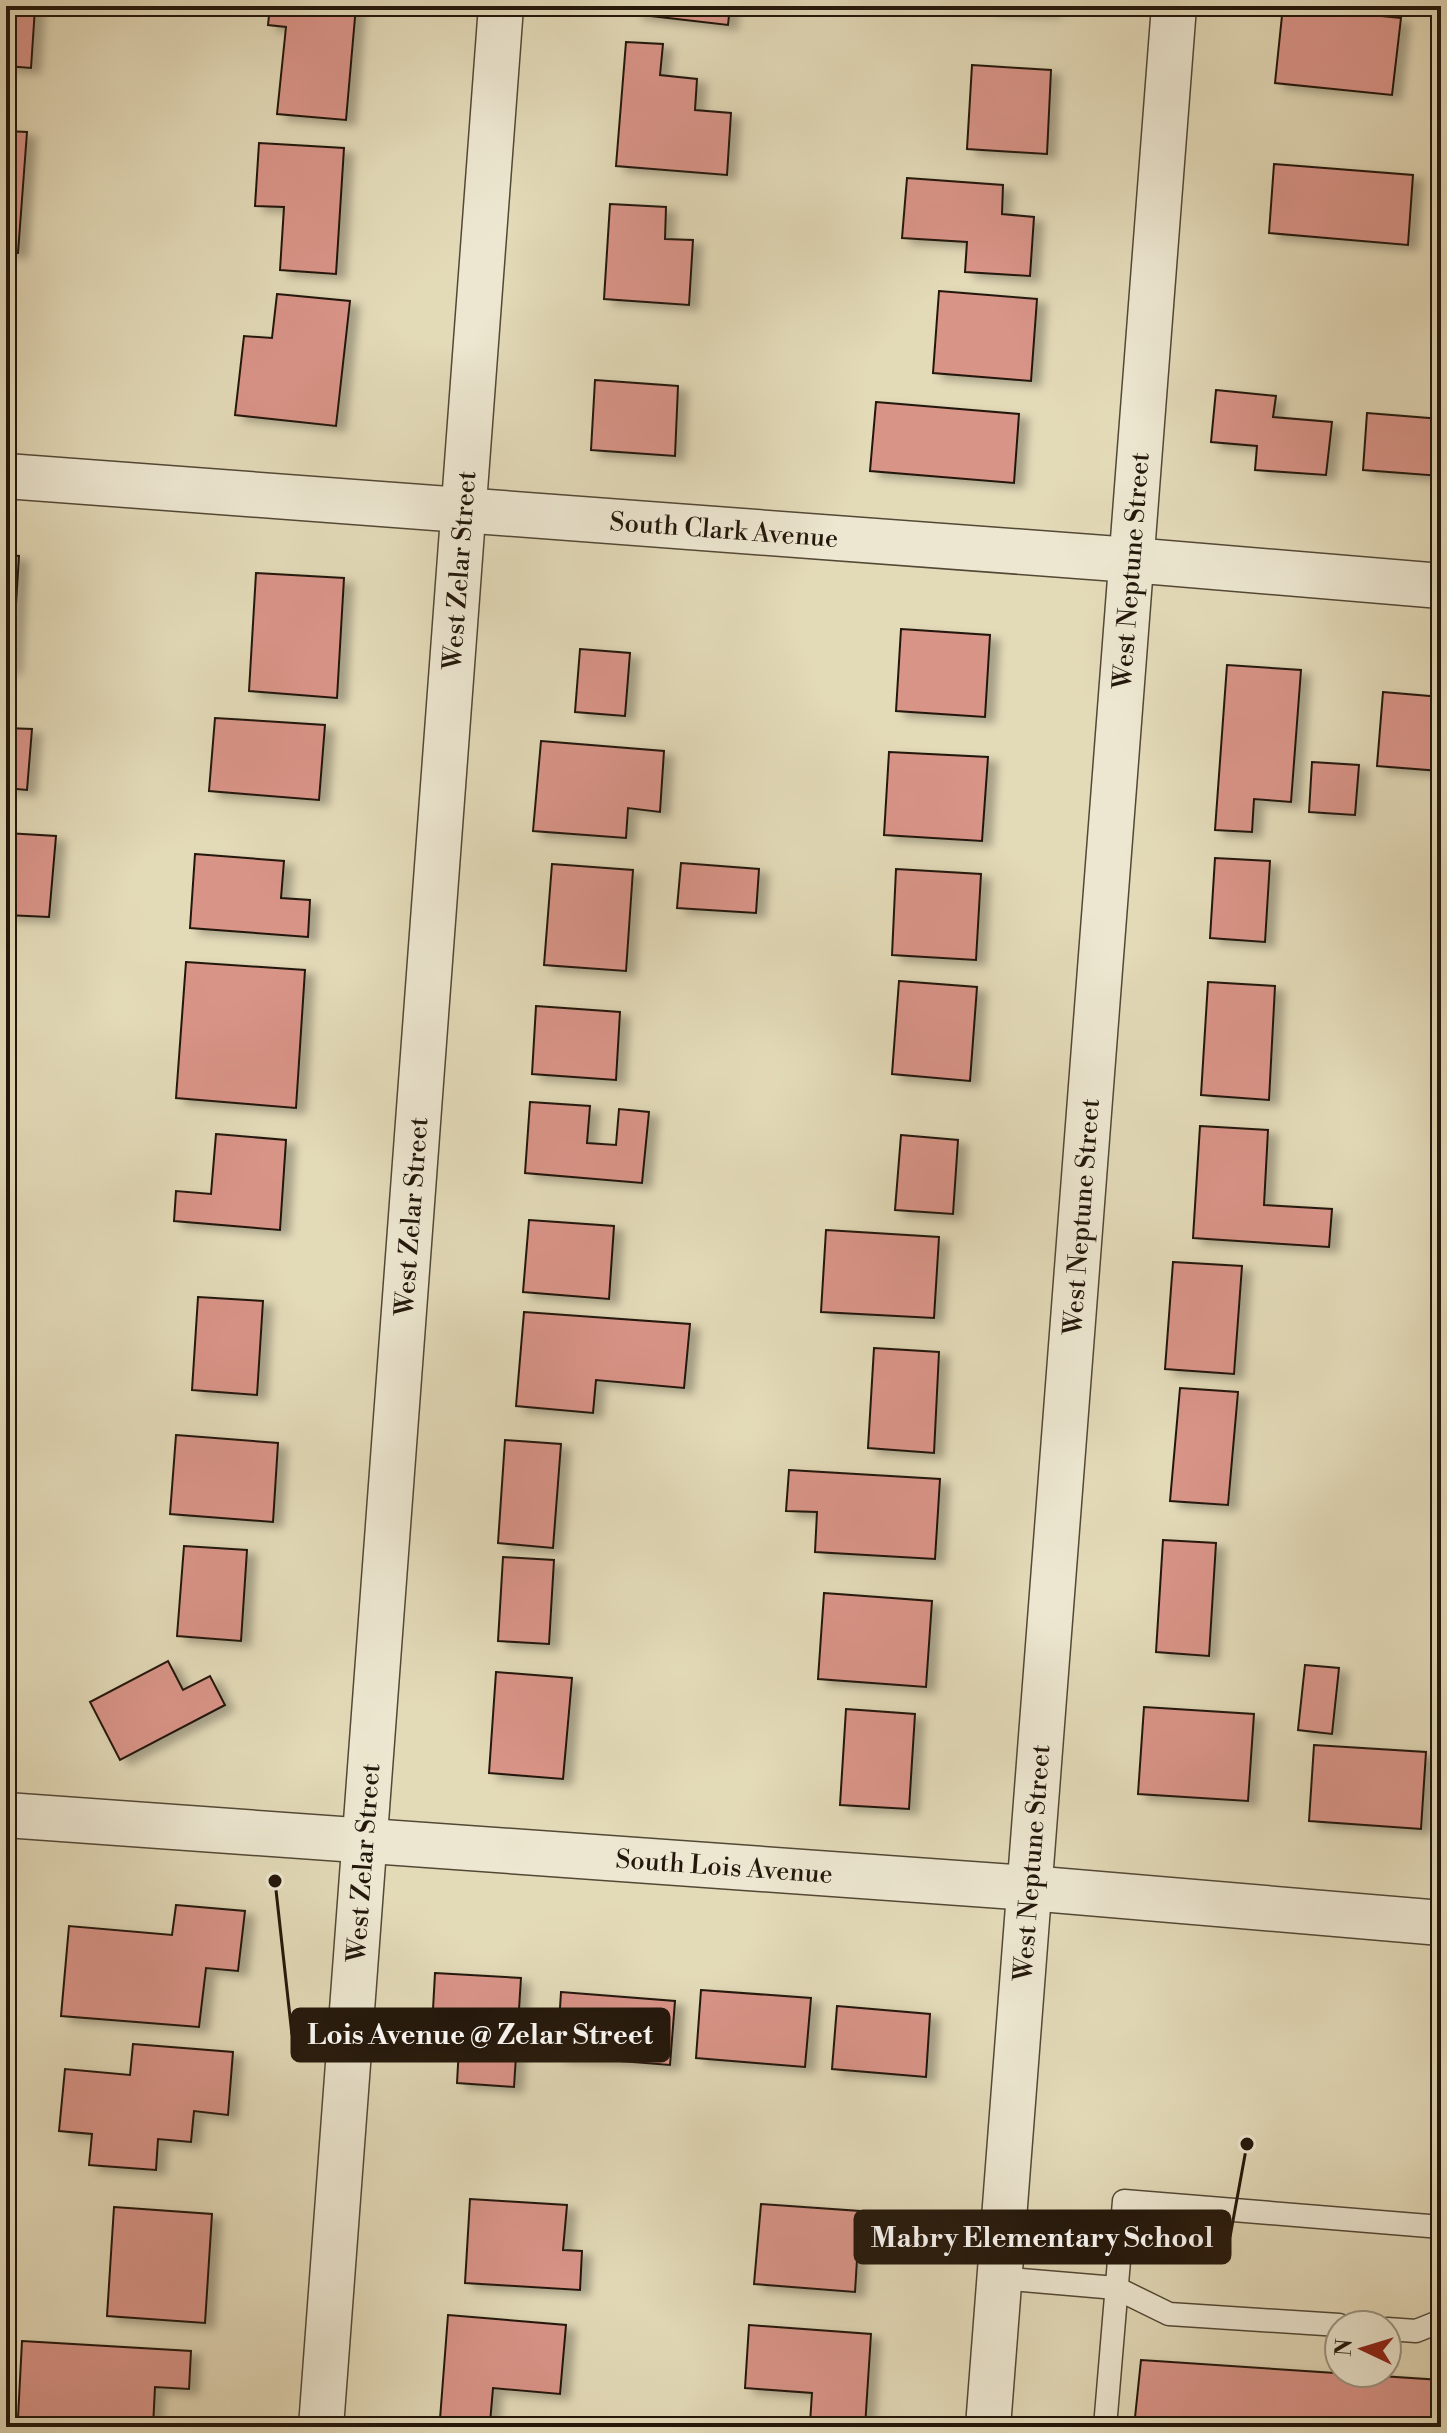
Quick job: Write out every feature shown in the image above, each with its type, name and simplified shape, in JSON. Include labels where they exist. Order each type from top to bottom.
[{"type":"street","name":"West Zelar Street","points":[[321,2427],[501,6]]},
{"type":"street","name":"West Neptune Street","points":[[988,2427],[1174,6]]},
{"type":"street","name":"South Clark Avenue","points":[[6,476],[1441,586]]},
{"type":"street","name":"South Lois Avenue","points":[[6,1815],[1029,1888],[1441,1923]]},
{"type":"lane","points":[[1105,2427],[1124,2201],[1441,2227]]},
{"type":"lane","points":[[998,2278],[1116,2288],[1169,2314],[1323,2324]]},
{"type":"lane","points":[[1403,2330],[1416,2331],[1441,2321]]},
{"type":"building","points":[[6,6],[35,8],[31,68],[6,66]]},
{"type":"building","points":[[270,6],[356,6],[346,120],[277,114],[286,27],[268,25]]},
{"type":"building","points":[[635,6],[730,6],[728,25],[634,14]]},
{"type":"building","points":[[988,6],[1052,6],[1051,12],[988,9]]},
{"type":"building","points":[[1283,6],[1401,18],[1392,95],[1275,83]]},
{"type":"building","points":[[626,42],[663,44],[660,75],[697,79],[695,110],[731,113],[727,175],[616,166]]},
{"type":"building","points":[[972,65],[1051,70],[1047,154],[967,149]]},
{"type":"building","points":[[6,131],[27,132],[18,253],[6,252]]},
{"type":"building","points":[[259,143],[344,148],[336,274],[280,270],[284,207],[255,206]]},
{"type":"building","points":[[1274,164],[1413,175],[1408,245],[1269,233]]},
{"type":"building","points":[[907,178],[1003,185],[1002,214],[1034,217],[1030,276],[965,272],[967,242],[902,238]]},
{"type":"building","points":[[610,204],[666,207],[665,239],[693,240],[689,305],[604,299]]},
{"type":"building","points":[[939,291],[1037,299],[1031,381],[933,373]]},
{"type":"building","points":[[277,294],[350,301],[336,426],[235,415],[244,336],[272,338]]},
{"type":"building","points":[[595,380],[678,386],[675,456],[591,450]]},
{"type":"building","points":[[1216,390],[1276,396],[1273,417],[1332,422],[1326,475],[1255,470],[1257,446],[1211,442]]},
{"type":"building","points":[[876,402],[1019,414],[1014,483],[870,471]]},
{"type":"building","points":[[1367,413],[1441,419],[1441,476],[1363,470]]},
{"type":"building","points":[[6,555],[19,556],[12,669],[6,669]]},
{"type":"building","points":[[256,573],[344,578],[337,698],[249,691]]},
{"type":"building","points":[[901,629],[990,635],[985,717],[896,711]]},
{"type":"building","points":[[580,649],[630,653],[625,716],[575,712]]},
{"type":"building","points":[[1227,665],[1301,670],[1291,802],[1254,799],[1252,832],[1215,830]]},
{"type":"building","points":[[1383,692],[1441,697],[1441,809],[1438,809],[1440,771],[1377,766]]},
{"type":"building","points":[[215,718],[325,725],[319,800],[209,791]]},
{"type":"building","points":[[6,728],[32,729],[27,790],[6,788]]},
{"type":"building","points":[[541,741],[664,751],[660,812],[628,808],[626,838],[533,831]]},
{"type":"building","points":[[889,752],[988,757],[982,841],[884,835]]},
{"type":"building","points":[[1312,762],[1359,765],[1355,815],[1309,812]]},
{"type":"building","points":[[6,833],[56,836],[49,917],[6,915]]},
{"type":"building","points":[[195,854],[284,861],[281,898],[310,900],[308,937],[190,928]]},
{"type":"building","points":[[1215,858],[1270,861],[1265,942],[1210,938]]},
{"type":"building","points":[[681,863],[759,869],[756,913],[677,908]]},
{"type":"building","points":[[552,864],[633,870],[626,971],[544,965]]},
{"type":"building","points":[[896,869],[981,874],[976,960],[892,955]]},
{"type":"building","points":[[186,962],[305,970],[296,1108],[176,1098]]},
{"type":"building","points":[[899,981],[977,987],[970,1081],[892,1074]]},
{"type":"building","points":[[1208,982],[1275,986],[1269,1100],[1201,1095]]},
{"type":"building","points":[[536,1006],[620,1012],[616,1080],[532,1074]]},
{"type":"building","points":[[530,1102],[590,1106],[587,1143],[616,1145],[619,1109],[649,1112],[642,1183],[525,1173]]},
{"type":"building","points":[[1200,1126],[1268,1130],[1264,1205],[1332,1209],[1329,1247],[1193,1238]]},
{"type":"building","points":[[216,1134],[286,1140],[280,1230],[174,1221],[176,1191],[211,1194]]},
{"type":"building","points":[[901,1135],[958,1140],[953,1214],[895,1210]]},
{"type":"building","points":[[529,1220],[614,1226],[609,1299],[523,1292]]},
{"type":"building","points":[[826,1230],[939,1237],[934,1318],[821,1312]]},
{"type":"building","points":[[1173,1262],[1242,1266],[1234,1374],[1165,1369]]},
{"type":"building","points":[[198,1297],[263,1301],[257,1395],[192,1390]]},
{"type":"building","points":[[524,1312],[690,1324],[684,1388],[596,1380],[593,1413],[516,1406]]},
{"type":"building","points":[[874,1348],[939,1352],[934,1453],[868,1448]]},
{"type":"building","points":[[1180,1388],[1238,1392],[1228,1505],[1170,1501]]},
{"type":"building","points":[[176,1435],[278,1443],[273,1522],[170,1514]]},
{"type":"building","points":[[505,1440],[561,1444],[553,1548],[498,1543]]},
{"type":"building","points":[[789,1470],[940,1479],[935,1559],[815,1552],[817,1512],[786,1511]]},
{"type":"building","points":[[1163,1540],[1216,1543],[1209,1656],[1156,1652]]},
{"type":"building","points":[[184,1546],[247,1550],[241,1641],[177,1636]]},
{"type":"building","points":[[503,1557],[554,1560],[549,1644],[498,1641]]},
{"type":"building","points":[[824,1593],[932,1601],[926,1687],[818,1679]]},
{"type":"building","points":[[168,1661],[183,1690],[210,1676],[225,1705],[120,1760],[90,1702]]},
{"type":"building","points":[[1305,1665],[1339,1668],[1332,1734],[1298,1730]]},
{"type":"building","points":[[496,1672],[572,1678],[563,1779],[489,1773]]},
{"type":"building","points":[[1144,1707],[1254,1714],[1248,1801],[1138,1794]]},
{"type":"building","points":[[846,1709],[915,1714],[909,1809],[840,1805]]},
{"type":"building","points":[[1314,1745],[1426,1752],[1421,1829],[1309,1821]]},
{"type":"building","points":[[176,1905],[245,1911],[238,1971],[206,1968],[199,2027],[61,2016],[69,1926],[172,1935]]},
{"type":"building","points":[[435,1973],[521,1978],[514,2087],[457,2083],[459,2047],[431,2046]]},
{"type":"building","points":[[701,1990],[811,1998],[805,2067],[696,2058]]},
{"type":"building","points":[[561,1992],[675,2001],[670,2065],[557,2056]]},
{"type":"building","points":[[837,2006],[930,2014],[926,2077],[832,2069]]},
{"type":"building","points":[[133,2044],[233,2052],[228,2115],[194,2111],[191,2142],[158,2139],[156,2170],[89,2165],[92,2134],[59,2131],[65,2069],[130,2075]]},
{"type":"building","points":[[470,2199],[567,2205],[563,2250],[582,2251],[580,2290],[465,2283]]},
{"type":"building","points":[[761,2204],[860,2211],[855,2292],[754,2284]]},
{"type":"building","points":[[114,2207],[212,2214],[205,2323],[107,2316]]},
{"type":"building","points":[[448,2315],[566,2325],[560,2394],[493,2388],[490,2423],[440,2419]]},
{"type":"building","points":[[749,2325],[871,2334],[865,2427],[810,2423],[812,2393],[745,2388]]},
{"type":"building","points":[[22,2341],[191,2351],[189,2389],[155,2387],[153,2427],[51,2427],[52,2419],[18,2418]]},
{"type":"building","points":[[1141,2360],[1323,2372],[1323,2389],[1403,2389],[1403,2377],[1441,2380],[1441,2427],[1134,2427]]},
{"type":"place","name":"Lois Avenue @ Zelar Street","points":[[275,1881]]},
{"type":"place","name":"Mabry Elementary School","points":[[1247,2144]]}]
